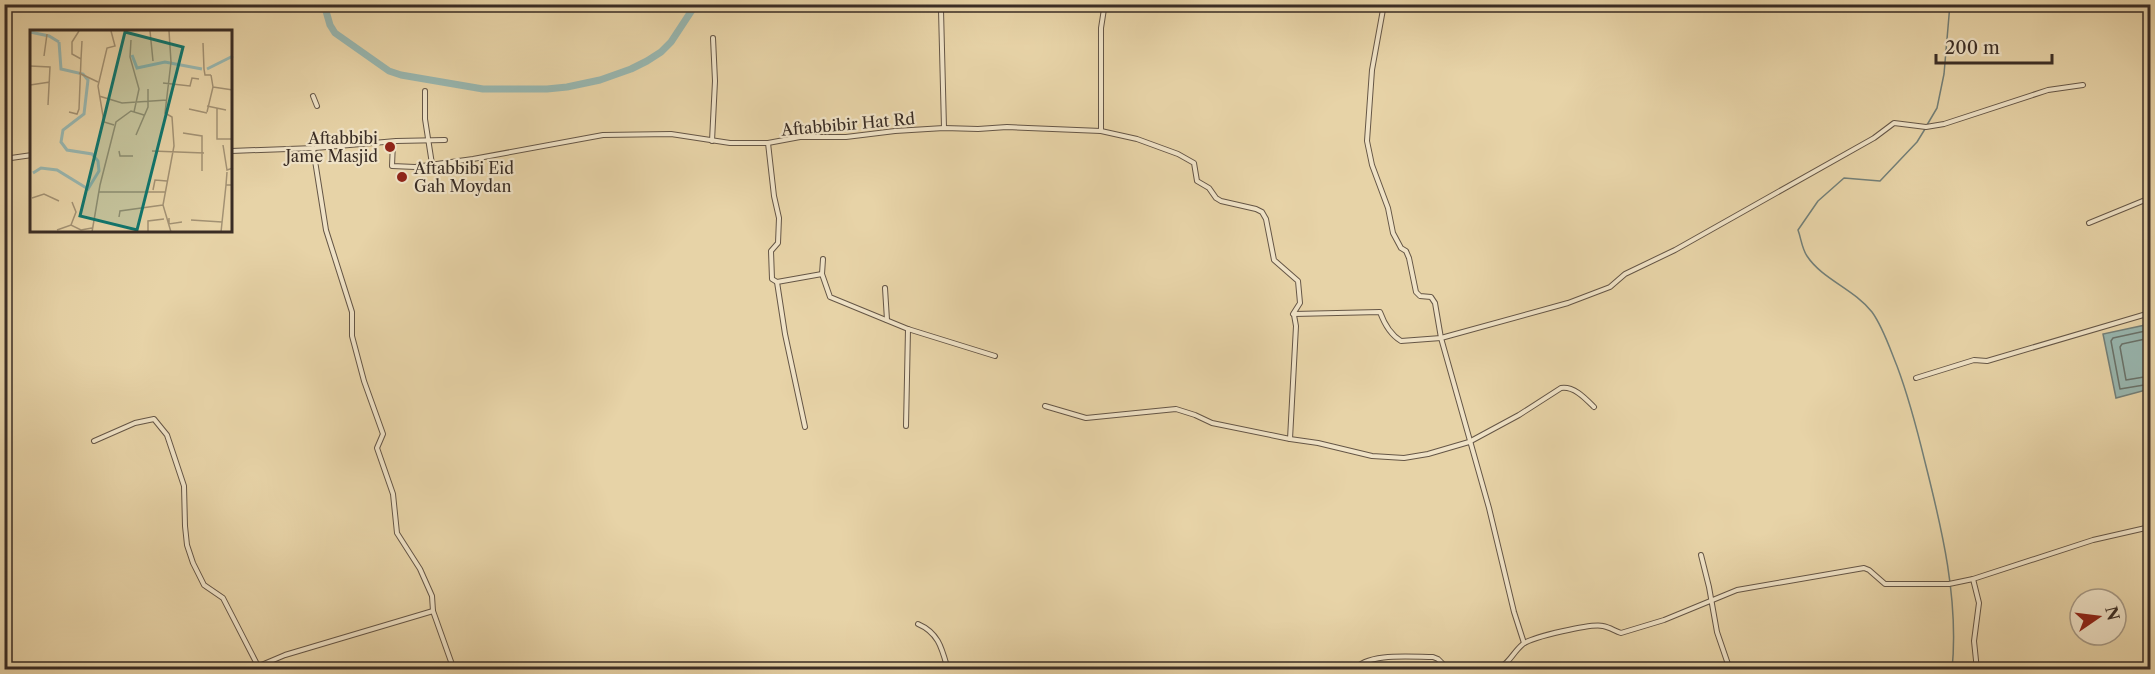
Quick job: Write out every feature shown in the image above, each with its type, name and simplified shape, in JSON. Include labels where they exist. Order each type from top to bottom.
[{"type":"street","points":[[1101,131],[1101,28],[1104,9],[1160,7],[1166,4]]},
{"type":"street","points":[[1384,4],[1372,70],[1368,153],[1388,208],[1393,233],[1409,258],[1416,292],[1420,296],[1431,297],[1435,303],[1441,338],[1489,508],[1524,644]]},
{"type":"street","points":[[941,10],[944,128]]},
{"type":"street","points":[[712,141],[715,81],[713,38]]},
{"type":"street","points":[[1290,439],[1296,327],[1293,314],[1380,312],[1385,324],[1401,341],[1441,338],[1568,303],[1610,287],[1625,274],[1675,250],[1874,138],[1894,123],[1926,128],[2048,90],[2083,85]]},
{"type":"street","points":[[425,91],[432,164]]},
{"type":"street","points":[[313,96],[317,106]]},
{"type":"street","name":"Aftabbibir Hat Rd","points":[[393,142],[392,166],[415,167],[473,159],[603,135],[671,134],[712,141],[768,143],[800,137],[846,137],[895,130],[944,128],[1007,127],[1101,131],[1137,139],[1191,161],[1194,163],[1197,181],[1209,188],[1216,198],[1262,212],[1266,219],[1276,263],[1298,281],[1300,303],[1293,314]]},
{"type":"street","points":[[232,151],[445,140]]},
{"type":"street","points":[[768,143],[779,218],[778,243],[771,251],[772,279],[777,282],[822,274]]},
{"type":"street","points":[[313,148],[326,230],[352,312],[352,336],[364,381],[383,434],[377,448],[393,494],[397,533],[420,569],[432,596],[433,611],[454,669]]},
{"type":"street","points":[[4,159],[30,155]]},
{"type":"street","points":[[2089,223],[2151,198]]},
{"type":"street","points":[[823,259],[822,274],[827,292],[831,297],[908,329],[995,356]]},
{"type":"street","points":[[777,282],[785,334],[805,427]]},
{"type":"street","points":[[885,288],[887,320]]},
{"type":"street","points":[[1916,378],[1974,360],[1987,361],[2151,313]]},
{"type":"street","points":[[906,426],[908,329]]},
{"type":"street","points":[[1045,406],[1086,418],[1176,409],[1212,423],[1394,459],[1428,454],[1469,442],[1519,415],[1561,388],[1568,387],[1594,407]]},
{"type":"street","points":[[94,441],[135,423],[154,419],[167,435],[184,486],[184,526],[193,563],[204,585],[223,598],[260,668],[285,655],[433,611]]},
{"type":"street","points":[[1491,669],[1510,661],[1524,644],[1586,625],[1603,626],[1621,633],[1664,620],[1737,590],[1864,568],[1886,584],[1949,584],[1973,579],[2093,540],[2151,527]]},
{"type":"street","points":[[1701,555],[1717,632],[1730,669]]},
{"type":"street","points":[[1973,579],[1979,603],[1974,641],[1977,669]]},
{"type":"street","points":[[918,624],[929,629],[941,643],[948,669]]},
{"type":"street","points":[[1354,669],[1367,661],[1384,657],[1433,657],[1449,669]]},
{"type":"water","points":[[2150,324],[2150,389],[2116,398],[2103,334]]},
{"type":"waterway","points":[[324,4],[330,25],[335,33],[389,71],[483,89],[567,87],[600,80],[631,69],[661,52],[671,42],[696,4]]},
{"type":"waterway","points":[[1927,125],[1937,108],[1944,74],[1950,4]]},
{"type":"waterway","points":[[1925,129],[1917,142],[1880,181],[1844,178],[1818,201],[1798,230],[1804,250],[1813,264],[1872,312],[1883,331],[1901,378],[1916,426],[1948,565],[1953,617],[1952,670]]},
{"type":"place","name":"Aftabbibi Jame Masjid","points":[[390,147]]},
{"type":"place","name":"Aftabbibi Eid Gah Moydan","points":[[402,177]]}]
